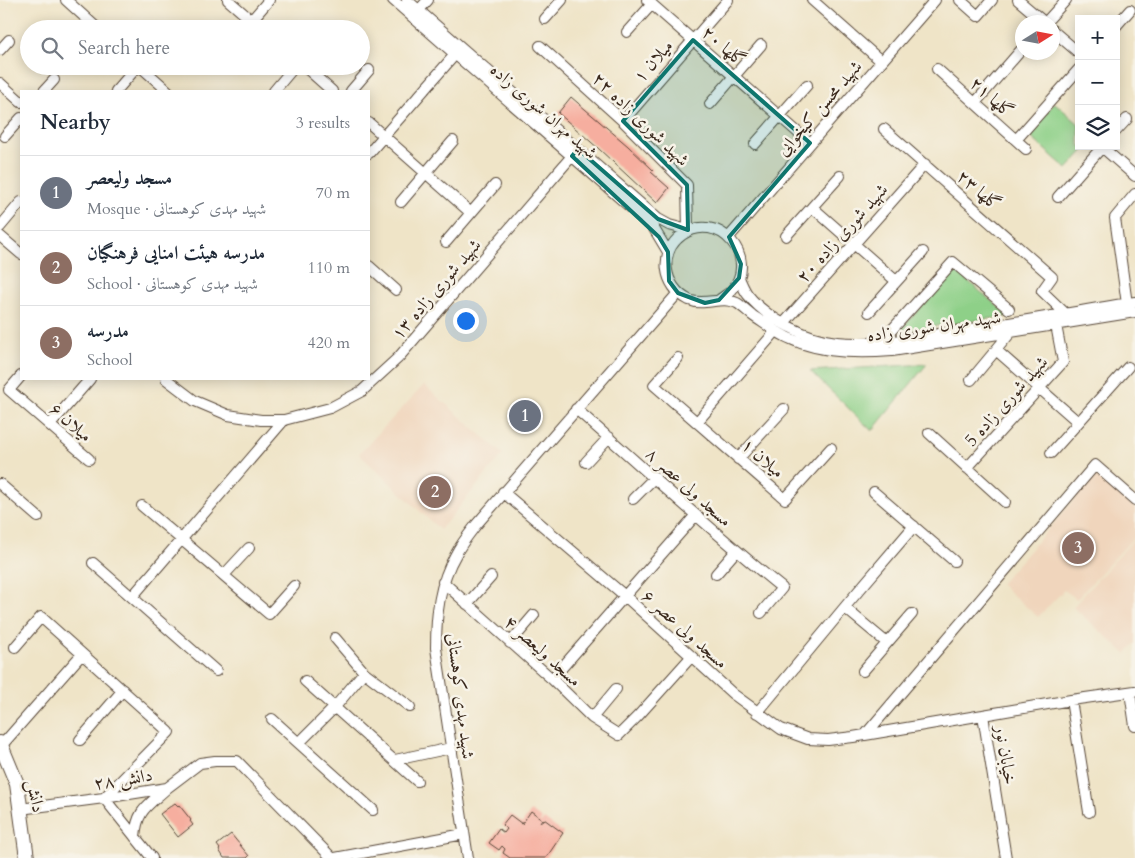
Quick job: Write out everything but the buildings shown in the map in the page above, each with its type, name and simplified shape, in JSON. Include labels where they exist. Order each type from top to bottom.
[{"type":"main road","name":"دانش","points":[[1,744],[17,784],[27,858]]},
{"type":"street","points":[[66,0],[88,20]]},
{"type":"street","points":[[228,0],[251,20],[269,0]]},
{"type":"street","name":"شهید مهران شوری زاده","points":[[393,0],[458,51],[575,153],[653,227],[668,252]]},
{"type":"street","name":"شهید مهران شوری زاده","points":[[407,0],[458,51]]},
{"type":"street","points":[[419,10],[428,0]]},
{"type":"street","points":[[545,19],[562,0]]},
{"type":"street","name":"میلان ۱","points":[[623,120],[728,0]]},
{"type":"street","points":[[812,0],[881,61]]},
{"type":"street","name":"شهید محسن کیخوایی","points":[[729,237],[935,0]]},
{"type":"street","points":[[960,0],[978,16],[992,0]]},
{"type":"street","points":[[1018,0],[1036,15]]},
{"type":"street","points":[[1052,15],[1066,0]]},
{"type":"street","points":[[627,32],[649,2]]},
{"type":"street","name":"گلها ۲۰","points":[[649,2],[810,143]]},
{"type":"street","points":[[1120,21],[1130,10]]},
{"type":"street","points":[[1060,37],[1075,50]]},
{"type":"street","points":[[0,50],[9,40]]},
{"type":"street","points":[[710,104],[762,45]]},
{"type":"street","name":"شهید شوری زاده ۲۲","points":[[540,46],[623,120],[687,185],[688,230]]},
{"type":"street","points":[[370,152],[458,51]]},
{"type":"street","points":[[975,103],[1015,57]]},
{"type":"street","name":"گلها ۲۱","points":[[937,69],[1026,149]]},
{"type":"street","points":[[1016,140],[1075,74]]},
{"type":"street","points":[[117,90],[131,75]]},
{"type":"street","points":[[149,75],[167,90]]},
{"type":"street","points":[[275,90],[287,75]]},
{"type":"street","points":[[314,75],[331,90]]},
{"type":"street","points":[[352,90],[365,75]]},
{"type":"street","points":[[45,90],[54,80]]},
{"type":"street","points":[[0,83],[20,101]]},
{"type":"street","points":[[755,144],[807,85]]},
{"type":"street","points":[[5,136],[20,119]]},
{"type":"street","points":[[1120,127],[1127,119]]},
{"type":"street","points":[[370,124],[471,213]]},
{"type":"street","name":"گلها ۲۳","points":[[884,129],[1052,277],[1042,291],[1067,315]]},
{"type":"street","points":[[401,202],[453,141]]},
{"type":"street","points":[[1058,197],[1099,150]]},
{"type":"street","points":[[1105,150],[1135,176]]},
{"type":"street","name":"شهید مهران شوری زاده","points":[[575,153],[658,219],[669,225],[688,230]]},
{"type":"street","name":"شهید شوری زاده ۱۳","points":[[169,380],[195,401],[228,415],[261,420],[284,420],[330,408],[362,390],[398,358],[575,153]]},
{"type":"street","name":"شهید شوری زاده ۲۰","points":[[784,323],[924,164]]},
{"type":"street","points":[[786,236],[840,176]]},
{"type":"street","points":[[446,242],[495,185]]},
{"type":"street","points":[[1131,303],[1115,218],[1135,194]]},
{"type":"street","points":[[0,227],[20,203]]},
{"type":"street","points":[[812,207],[896,281]]},
{"type":"street","points":[[702,227],[717,229],[729,237],[738,249],[741,264],[739,278],[731,291],[719,300],[705,303],[690,300],[678,293],[669,281],[666,266],[668,252],[676,239],[688,230],[702,227]]},
{"type":"street","points":[[0,236],[20,253]]},
{"type":"street","points":[[869,312],[923,252]]},
{"type":"street","points":[[880,343],[953,262],[1009,309]]},
{"type":"street","points":[[370,267],[396,290]]},
{"type":"street","name":"شهید مهران شوری زاده","points":[[739,278],[746,294],[760,308],[808,335],[836,342],[880,343],[1067,315],[1131,303]]},
{"type":"street","name":"شهید مهدی کوهستانی","points":[[468,858],[436,648],[436,618],[443,582],[455,554],[476,525],[678,293]]},
{"type":"street","name":"شهید مهران شوری زاده","points":[[719,300],[736,303],[776,331],[804,344],[833,352],[863,353],[892,351],[1135,312]]},
{"type":"street","name":"شهید شوری زاده 5","points":[[967,468],[1063,362],[1056,325]]},
{"type":"street","points":[[697,422],[776,331]]},
{"type":"street","points":[[971,380],[1011,332]]},
{"type":"street","points":[[996,350],[1078,422]]},
{"type":"street","name":"میلان ۱","points":[[678,358],[654,385],[784,499],[831,448]]},
{"type":"street","points":[[1051,453],[1128,367]]},
{"type":"street","name":"میلان ۶","points":[[20,377],[10,390],[89,459]]},
{"type":"street","points":[[50,425],[89,380]]},
{"type":"street","name":"مسجد ولی عصر ۸","points":[[576,409],[655,477],[695,516],[782,588],[761,613]]},
{"type":"street","points":[[738,458],[784,409]]},
{"type":"street","points":[[132,597],[284,420]]},
{"type":"street","points":[[929,433],[1005,502]]},
{"type":"street","points":[[586,462],[609,437]]},
{"type":"street","points":[[866,734],[1095,465],[1135,500]]},
{"type":"street","points":[[633,499],[655,477]]},
{"type":"street","points":[[0,484],[38,517]]},
{"type":"street","name":"مسجد ولی عصر ۶","points":[[503,492],[625,596],[690,657],[757,713],[781,729],[808,739],[828,740],[866,734]]},
{"type":"street","points":[[874,492],[954,561]]},
{"type":"street","points":[[142,506],[269,614],[294,586]]},
{"type":"street","points":[[552,679],[695,516]]},
{"type":"street","points":[[757,713],[914,526]]},
{"type":"street","points":[[224,575],[249,548]]},
{"type":"street","points":[[716,574],[736,551]]},
{"type":"street","points":[[93,563],[216,671]]},
{"type":"street","points":[[467,604],[491,577]]},
{"type":"street","name":"مسجد ولیعصر ۴","points":[[443,582],[552,679],[592,718],[619,735],[690,657]]},
{"type":"street","points":[[845,608],[887,643]]},
{"type":"street","points":[[863,671],[912,614]]},
{"type":"street","points":[[510,642],[534,615]]},
{"type":"street","points":[[15,646],[41,617],[169,732],[104,798],[135,837],[147,856]]},
{"type":"street","points":[[335,638],[364,672],[410,707]]},
{"type":"street","points":[[1,744],[82,654]]},
{"type":"street","points":[[299,743],[335,707],[364,672]]},
{"type":"street","points":[[305,681],[417,781]]},
{"type":"street","points":[[592,718],[616,689]]},
{"type":"street","points":[[80,740],[123,690]]},
{"type":"street","points":[[983,715],[1132,691],[1135,726]]},
{"type":"street","points":[[1071,700],[1089,812]]},
{"type":"street","name":"خیابان نور","points":[[866,734],[983,715],[1006,858]]},
{"type":"street","points":[[272,718],[373,810]]},
{"type":"street","points":[[395,760],[451,748]]},
{"type":"street","name":"دانش ۲۸","points":[[20,808],[167,788],[200,763],[215,761],[237,762],[334,858],[464,834]]},
{"type":"street","points":[[135,837],[136,822],[140,814],[167,788]]},
{"type":"highlighted area","points":[[693,40],[810,143],[729,237],[741,264],[739,278],[719,300],[705,303],[678,293],[669,281],[668,252],[659,237],[572,156],[578,149],[658,219],[688,230],[687,185],[623,121]]},
{"type":"shaded area","points":[[424,385],[503,454],[440,530],[359,454]]},
{"type":"shaded area","points":[[1096,475],[1135,508],[1135,536],[1077,599],[1064,590],[1038,617],[1000,584]]},
{"type":"shaded area","points":[[1135,538],[1135,643],[1126,654],[1073,607]]},
{"type":"green space","points":[[1055,103],[1075,120],[1075,150],[1084,150],[1067,169],[1026,133]]},
{"type":"green space","points":[[955,270],[1009,316],[899,331]]},
{"type":"green space","points":[[927,364],[872,431],[810,371]]},
{"type":"place","name":"مسجد ولیعصر","points":[[525,416]]},
{"type":"place","name":"مدرسه هیئت امنایی فرهنگیان","points":[[435,492]]},
{"type":"place","name":"مدرسه","points":[[1078,548]]}]
